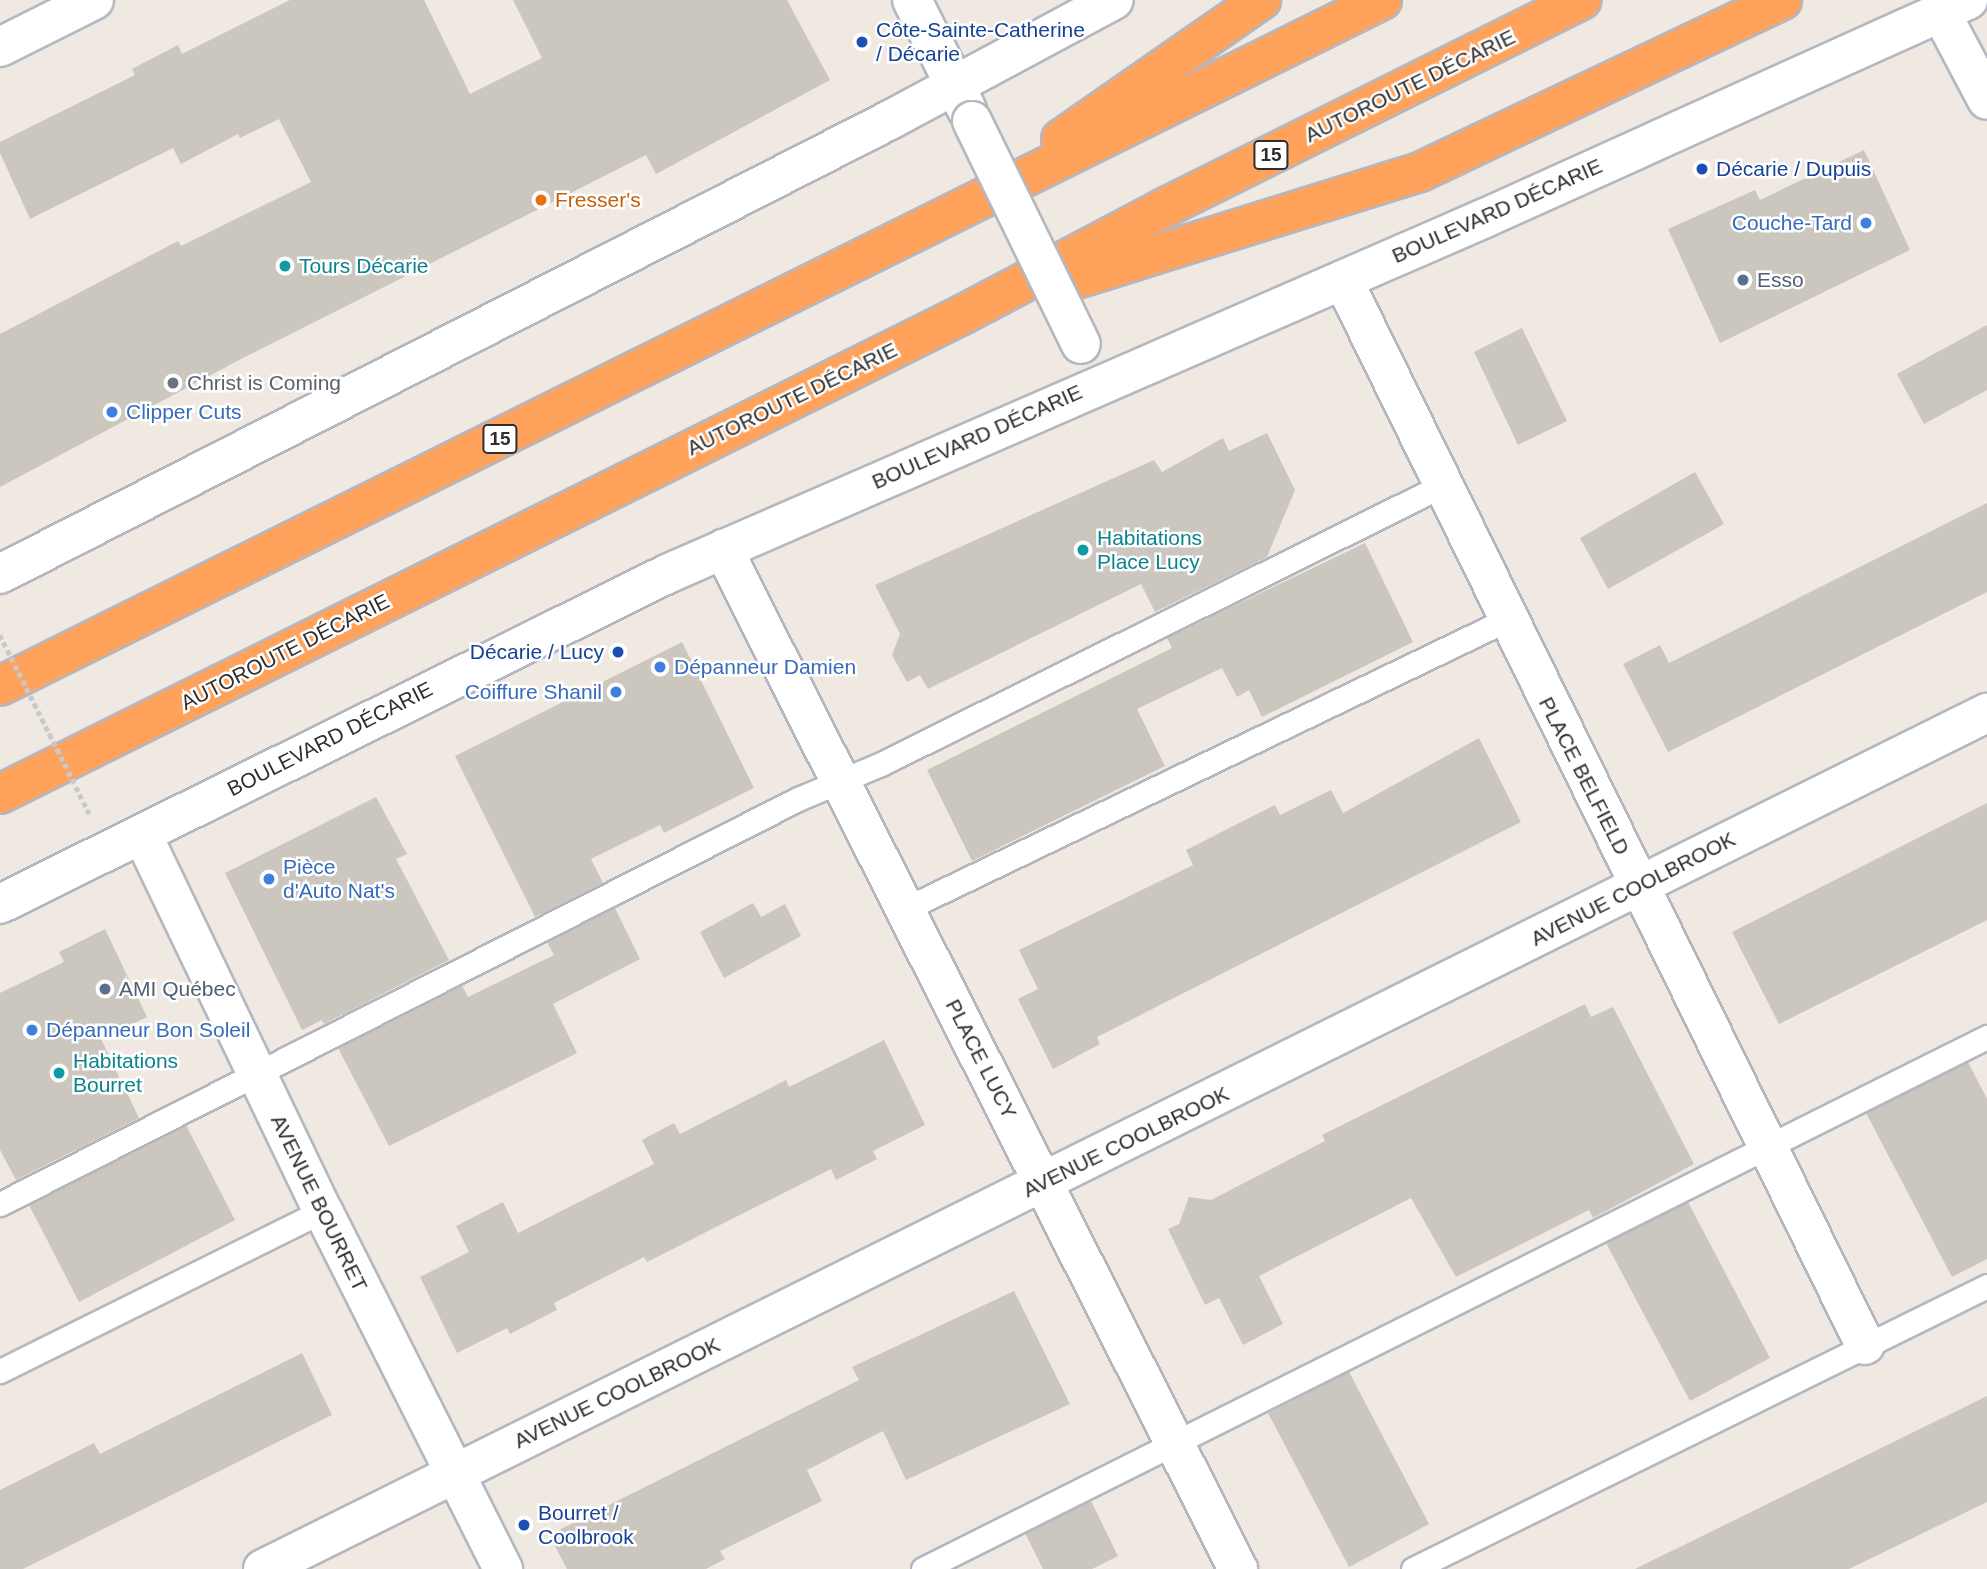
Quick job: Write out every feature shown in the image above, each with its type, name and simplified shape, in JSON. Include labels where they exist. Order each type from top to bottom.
[{"type":"highway","points":[[949,217],[1261,0]]},
{"type":"highway","name":"15","points":[[0,686],[1382,0]]},
{"type":"highway","name":"AUTOROUTE DÉCARIE","points":[[0,794],[962,315],[1168,206],[1582,0]]},
{"type":"highway","points":[[962,315],[1420,172],[1782,0]]},
{"type":"street","points":[[0,47],[94,0]]},
{"type":"street","points":[[912,0],[956,85],[1099,383]]},
{"type":"street","points":[[0,574],[956,85],[1114,0]]},
{"type":"street","points":[[1955,6],[1987,100]]},
{"type":"street","name":"BOULEVARD DÉCARIE","points":[[0,904],[509,650],[723,549],[1099,383],[1343,280],[1955,6]]},
{"type":"street","name":"PLACE BELFIELD","points":[[1343,280],[1506,620],[1865,1345]]},
{"type":"street","name":"PLACE LUCY","points":[[723,549],[1238,1569]]},
{"type":"street","name":"AVENUE COOLBROOK","points":[[263,1569],[1987,713]]},
{"type":"street","name":"AVENUE BOURRET","points":[[142,834],[323,1211],[503,1569]]},
{"type":"lane","points":[[0,1204],[256,1073],[840,782],[1441,486]]},
{"type":"lane","points":[[905,909],[1506,620]]},
{"type":"lane","points":[[923,1569],[1176,1445],[1987,1037]]},
{"type":"lane","points":[[0,1371],[323,1211]]},
{"type":"lane","points":[[1413,1569],[1987,1286]]},
{"type":"path","points":[[0,635],[90,817]]},
{"type":"building","points":[[290,0],[424,0],[470,94],[542,58],[513,0],[787,0],[830,80],[656,174],[646,155],[241,359],[0,487],[0,334],[178,241],[181,246],[311,182],[279,119],[240,138],[238,134],[181,164],[173,148],[30,219],[0,153],[0,142],[135,75],[132,69],[178,45],[182,54]]},
{"type":"building","points":[[1864,150],[1910,250],[1720,343],[1668,229],[1755,190],[1760,200]]},
{"type":"building","points":[[1987,325],[1987,390],[1924,424],[1897,374]]},
{"type":"building","points":[[1522,328],[1567,421],[1518,445],[1474,352]]},
{"type":"building","name":"Habitations Place Lucy","points":[[1267,433],[1295,490],[1267,557],[1155,612],[1141,584],[928,689],[920,675],[907,682],[892,655],[900,634],[875,585],[1154,460],[1162,472],[1223,438],[1229,451]]},
{"type":"building","points":[[1695,472],[1724,524],[1608,589],[1580,538]]},
{"type":"building","points":[[1987,503],[1987,592],[1668,752],[1623,664],[1660,645],[1669,663]]},
{"type":"building","points":[[1365,543],[1413,642],[1262,717],[1249,690],[1237,697],[1222,668],[1137,709],[1165,766],[972,861],[927,770],[1172,648],[1167,638]]},
{"type":"building","points":[[682,642],[754,788],[664,833],[660,825],[591,859],[603,883],[535,917],[455,756]]},
{"type":"building","points":[[1479,738],[1521,822],[1097,1037],[1100,1044],[1053,1069],[1018,999],[1038,989],[1019,950],[1193,865],[1186,850],[1275,805],[1280,815],[1331,790],[1343,813]]},
{"type":"building","points":[[376,797],[407,854],[396,859],[449,960],[324,1024],[322,1020],[302,1030],[225,873]]},
{"type":"building","points":[[1987,803],[1987,920],[1779,1024],[1732,932]]},
{"type":"building","points":[[753,903],[761,917],[785,904],[801,936],[724,978],[700,932]]},
{"type":"building","points":[[615,908],[640,959],[553,1004],[577,1053],[389,1146],[338,1048],[462,985],[468,997],[554,955],[547,942]]},
{"type":"building","name":"Habitations Bourret","points":[[105,929],[147,1017],[101,1039],[139,1118],[16,1180],[0,1150],[0,993],[64,962],[59,952]]},
{"type":"building","points":[[1585,1004],[1591,1017],[1613,1007],[1694,1164],[1593,1218],[1589,1210],[1456,1277],[1411,1198],[1259,1276],[1283,1324],[1243,1345],[1219,1298],[1205,1305],[1168,1229],[1179,1224],[1189,1197],[1211,1200],[1325,1141],[1322,1135]]},
{"type":"building","points":[[884,1040],[925,1125],[873,1151],[877,1159],[836,1180],[831,1169],[647,1262],[644,1257],[554,1303],[557,1310],[510,1334],[507,1328],[457,1353],[420,1277],[469,1252],[456,1226],[503,1202],[518,1233],[654,1164],[642,1140],[674,1123],[680,1134],[786,1080],[789,1087]]},
{"type":"building","points":[[1968,1062],[1987,1099],[1987,1259],[1952,1277],[1866,1113]]},
{"type":"building","points":[[186,1125],[235,1220],[79,1302],[29,1205]]},
{"type":"building","points":[[1688,1202],[1770,1358],[1690,1401],[1606,1243]]},
{"type":"building","points":[[1014,1291],[1070,1404],[906,1480],[883,1431],[807,1470],[822,1501],[720,1551],[725,1559],[706,1569],[567,1569],[549,1535],[859,1380],[852,1367]]},
{"type":"building","points":[[302,1353],[332,1415],[23,1569],[0,1569],[0,1490],[94,1443],[100,1454]]},
{"type":"building","points":[[1349,1372],[1429,1524],[1349,1567],[1268,1413]]},
{"type":"building","points":[[1987,1396],[1987,1502],[1849,1569],[1635,1569]]},
{"type":"building","points":[[1091,1501],[1118,1556],[1092,1569],[1043,1569],[1025,1533]]},
{"type":"place","name":"Côte-Sainte-Catherine / Décarie","points":[[862,42]]},
{"type":"place","name":"Décarie / Dupuis","points":[[1702,169]]},
{"type":"place","name":"Fresser's","points":[[541,200]]},
{"type":"place","name":"Couche-Tard","points":[[1866,223]]},
{"type":"place","name":"Tours Décarie","points":[[285,266]]},
{"type":"place","name":"Esso","points":[[1743,280]]},
{"type":"place","name":"Christ is Coming","points":[[173,383]]},
{"type":"place","name":"Clipper Cuts","points":[[112,412]]},
{"type":"place","name":"Habitations Place Lucy","points":[[1083,550]]},
{"type":"place","name":"Décarie / Lucy","points":[[618,652]]},
{"type":"place","name":"Dépanneur Damien","points":[[660,667]]},
{"type":"place","name":"Coiffure Shanil","points":[[616,692]]},
{"type":"place","name":"Pièce d'Auto Nat's","points":[[269,879]]},
{"type":"place","name":"AMI Québec","points":[[105,989]]},
{"type":"place","name":"Dépanneur Bon Soleil","points":[[32,1030]]},
{"type":"place","name":"Habitations Bourret","points":[[59,1073]]},
{"type":"place","name":"Bourret / Coolbrook","points":[[524,1525]]}]
